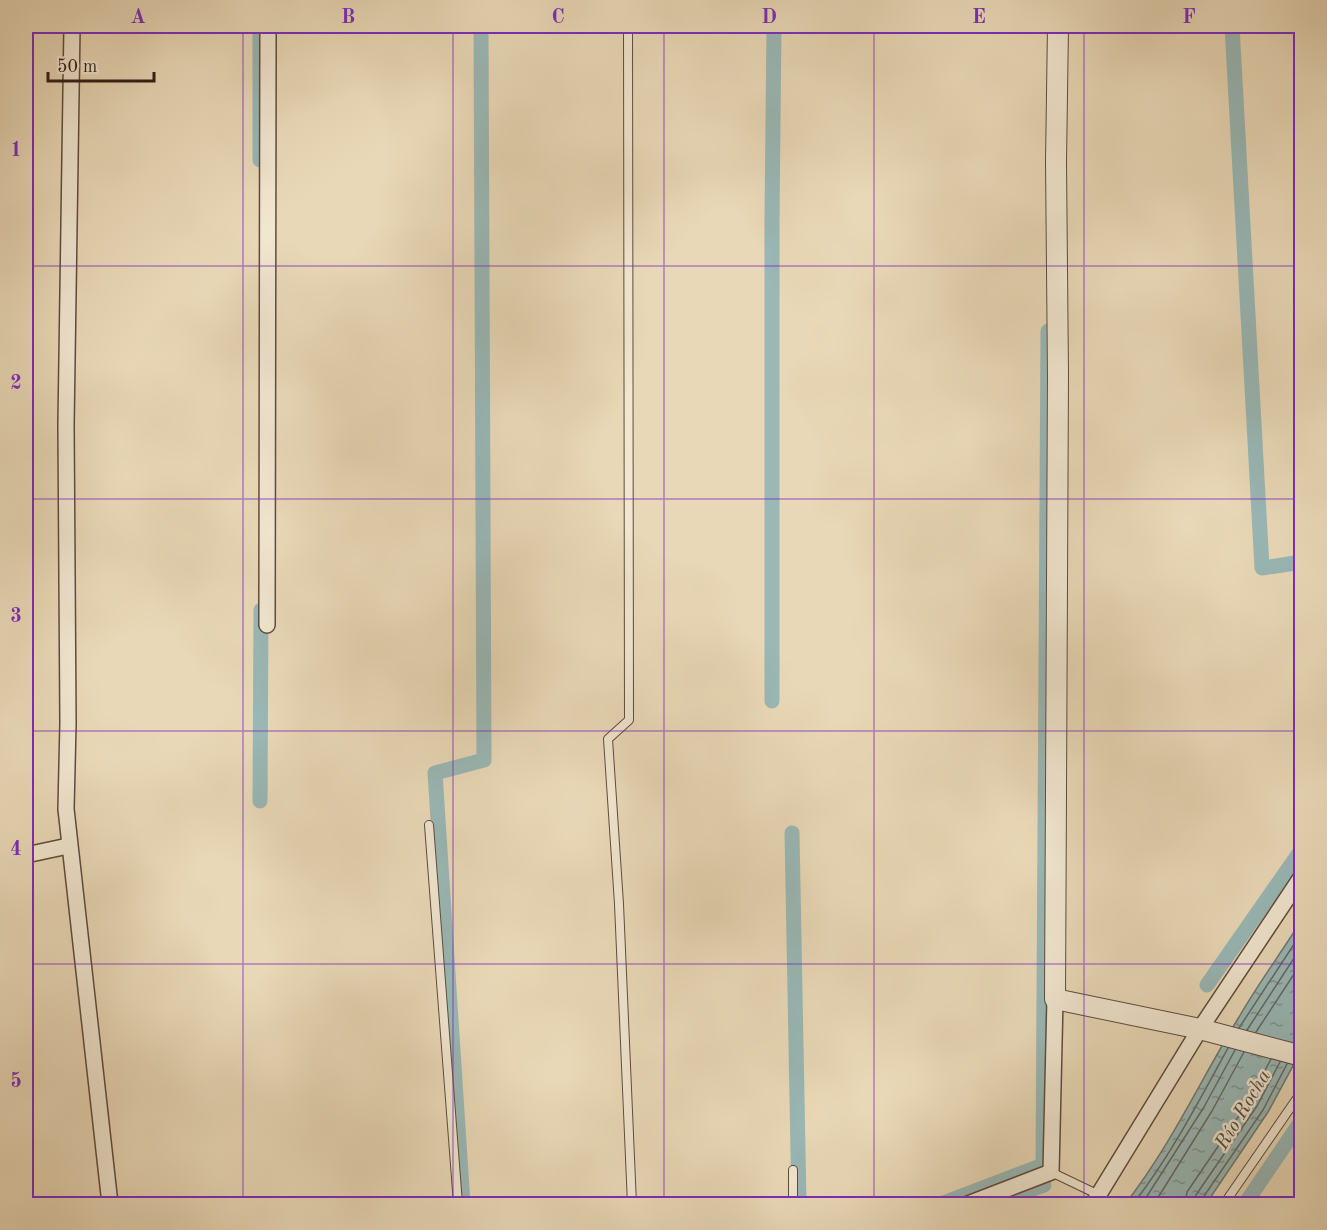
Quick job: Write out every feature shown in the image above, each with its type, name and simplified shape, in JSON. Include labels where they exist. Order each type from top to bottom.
[{"type":"street","points":[[72,26],[66,425],[68,723],[66,809],[68,846],[110,1204]]},
{"type":"street","points":[[267,625],[268,26]]},
{"type":"street","points":[[968,1204],[1051,1172],[1055,999],[1058,26]]},
{"type":"street","points":[[26,855],[68,846]]},
{"type":"street","points":[[1096,1200],[1302,876]]},
{"type":"street","points":[[1055,999],[1204,1030],[1302,1056]]},
{"type":"lane","points":[[628,26],[629,720],[608,739],[619,904],[632,1204]]},
{"type":"lane","points":[[429,825],[458,1204]]},
{"type":"lane","points":[[1224,1204],[1302,1091]]},
{"type":"lane","points":[[793,1170],[793,1204]]},
{"type":"lane","points":[[1051,1172],[1096,1200]]},
{"type":"water","name":"Río Rocha","points":[[1301,921],[1301,1051],[1268,1112],[1206,1204],[1125,1204],[1156,1159],[1246,1005]]},
{"type":"waterway","points":[[260,26],[260,160]]},
{"type":"waterway","points":[[463,1204],[435,773],[484,760],[481,26]]},
{"type":"waterway","points":[[772,701],[774,26]]},
{"type":"waterway","points":[[1232,26],[1262,568],[1302,562]]},
{"type":"waterway","points":[[941,1204],[1043,1165],[1048,331]]},
{"type":"waterway","points":[[260,801],[261,610]]},
{"type":"waterway","points":[[792,833],[799,1204]]},
{"type":"waterway","points":[[1207,985],[1302,849]]},
{"type":"waterway","points":[[1245,1204],[1302,1120]]},
{"type":"waterway","points":[[992,1204],[1044,1185]]}]
